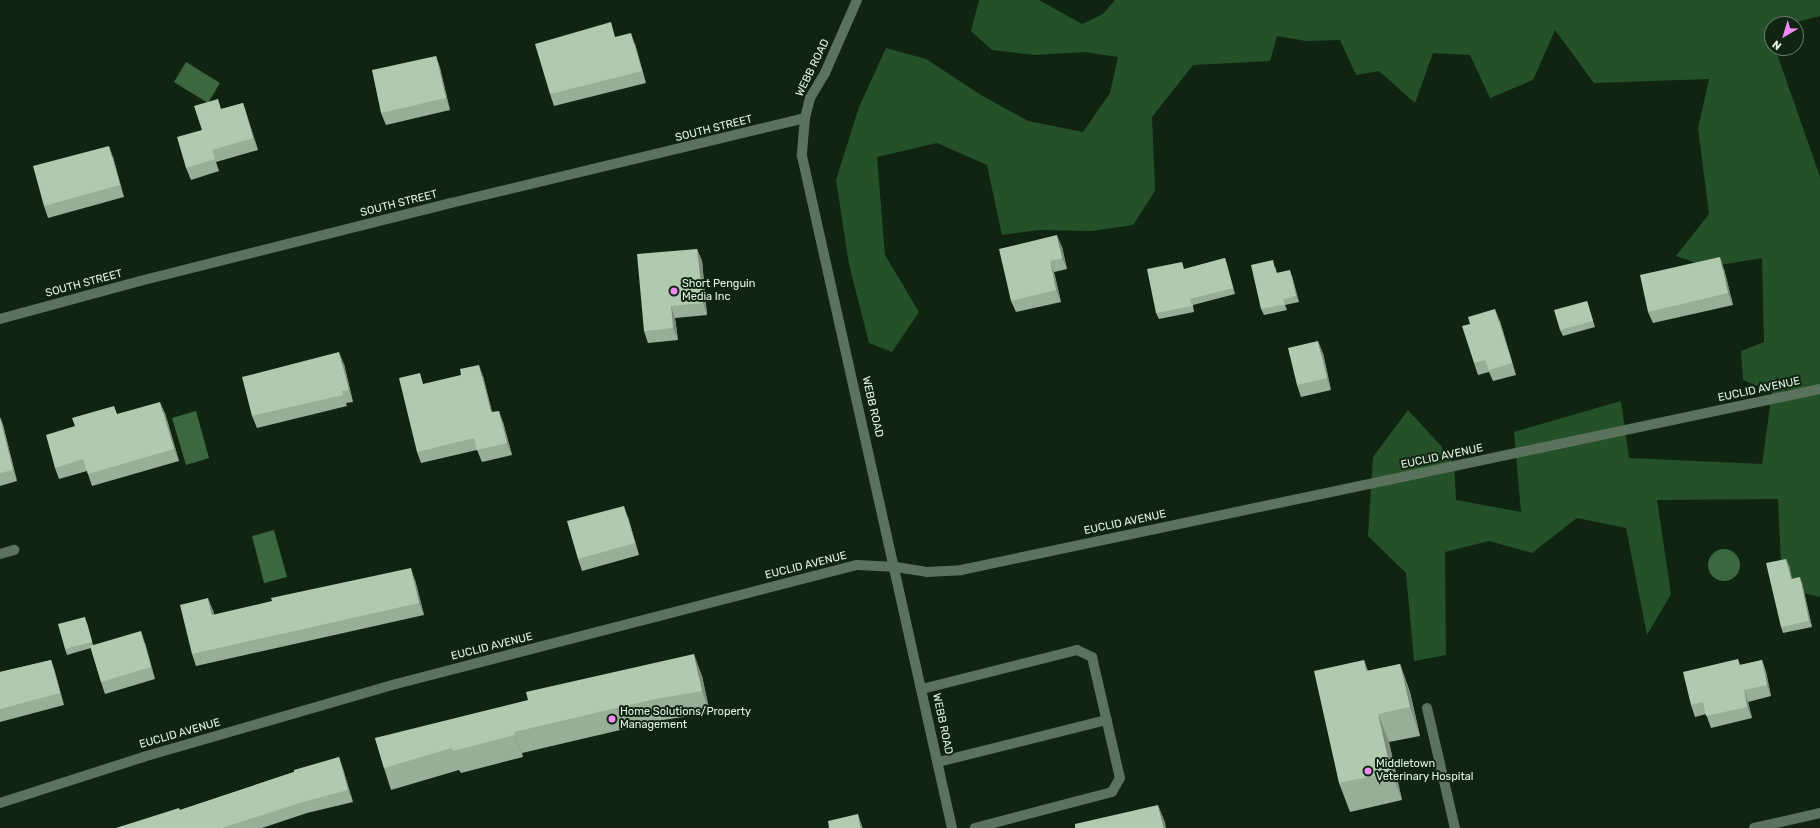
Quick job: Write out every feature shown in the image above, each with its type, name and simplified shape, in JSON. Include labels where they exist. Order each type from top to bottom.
[{"type":"street","name":"WEBB ROAD","points":[[857,0],[825,73],[810,98],[805,118],[802,156],[896,567],[952,828]]},
{"type":"street","name":"SOUTH STREET","points":[[0,319],[208,264],[805,118]]},
{"type":"street","name":"EUCLID AVENUE","points":[[0,803],[143,757],[396,684],[857,565],[896,567],[927,572],[961,570],[1820,389]]},
{"type":"street","points":[[0,554],[14,550]]},
{"type":"street","points":[[922,688],[1077,650],[1092,657],[1120,778],[1112,792],[975,828]]},
{"type":"street","points":[[1427,708],[1455,828]]},
{"type":"street","points":[[938,762],[1107,720]]},
{"type":"street","points":[[1754,828],[1820,813]]},
{"type":"shaded area","points":[[979,0],[1039,0],[1082,24],[1103,14],[1115,0],[1820,0],[1820,16],[1804,20],[1804,16],[1764,16],[1764,56],[1778,56],[1820,177],[1820,597],[1800,592],[1781,564],[1778,499],[1657,500],[1671,594],[1647,635],[1626,528],[1577,518],[1532,553],[1489,541],[1445,552],[1446,655],[1414,661],[1406,573],[1368,536],[1373,457],[1408,410],[1454,460],[1456,500],[1521,512],[1514,432],[1621,401],[1629,458],[1762,464],[1772,392],[1743,380],[1741,351],[1764,342],[1762,258],[1708,267],[1676,256],[1709,214],[1698,128],[1709,79],[1594,83],[1555,30],[1533,80],[1490,98],[1470,55],[1433,53],[1415,103],[1379,71],[1356,75],[1340,40],[1306,41],[1277,36],[1270,61],[1193,65],[1152,117],[1155,191],[1133,225],[1092,231],[1039,230],[1002,235],[987,165],[937,143],[877,157],[885,255],[919,312],[892,352],[869,343],[849,264],[836,180],[859,107],[886,48],[926,59],[981,95],[1028,121],[1083,132],[1110,93],[1118,57],[1084,52],[1035,55],[992,50],[971,31]]},
{"type":"shaded area","points":[[186,62],[220,83],[208,103],[174,82]]},
{"type":"shaded area","points":[[196,411],[209,458],[186,465],[172,418]]},
{"type":"shaded area","points":[[274,530],[287,577],[264,583],[252,536]]},
{"type":"shaded area","points":[[1724,549],[1735,554],[1740,565],[1735,576],[1724,581],[1713,576],[1708,565],[1713,554]]},
{"type":"building","points":[[611,22],[615,37],[631,33],[642,71],[550,94],[535,44]]},
{"type":"building","points":[[436,56],[446,98],[381,113],[372,70]]},
{"type":"building","points":[[218,99],[221,109],[243,103],[253,138],[212,150],[215,159],[186,168],[177,137],[202,130],[194,106]]},
{"type":"building","points":[[109,146],[120,185],[44,206],[33,166]]},
{"type":"building","points":[[1057,235],[1062,258],[1050,261],[1056,290],[1011,301],[999,249]]},
{"type":"building","name":"Short Penguin Media Inc","points":[[697,249],[703,303],[671,306],[673,328],[644,331],[637,254]]},
{"type":"building","points":[[1720,257],[1728,293],[1648,312],[1640,275]]},
{"type":"building","points":[[1225,258],[1233,288],[1190,299],[1192,306],[1156,313],[1147,269],[1182,262],[1184,269]]},
{"type":"building","points":[[1273,260],[1276,273],[1290,270],[1296,296],[1283,299],[1285,304],[1261,309],[1251,265]]},
{"type":"building","points":[[1587,301],[1593,321],[1560,330],[1554,310]]},
{"type":"building","points":[[1495,309],[1512,363],[1489,370],[1485,360],[1474,363],[1462,326],[1470,324],[1468,317]]},
{"type":"building","points":[[1318,341],[1327,378],[1297,385],[1288,348]]},
{"type":"building","points":[[339,352],[349,390],[342,391],[343,395],[252,416],[242,377]]},
{"type":"building","points":[[479,365],[491,412],[499,411],[507,443],[477,450],[474,438],[417,452],[399,378],[420,373],[423,384],[461,375],[460,369]]},
{"type":"building","points":[[160,402],[174,449],[88,474],[83,459],[55,468],[46,435],[75,426],[72,418],[114,406],[117,414]]},
{"type":"building","points":[[0,418],[13,470],[0,473]]},
{"type":"building","points":[[624,506],[635,543],[578,559],[567,521]]},
{"type":"building","points":[[1786,559],[1791,579],[1800,577],[1809,621],[1781,627],[1766,563]]},
{"type":"building","points":[[411,568],[419,603],[192,654],[180,605],[208,598],[212,615],[272,601],[271,598]]},
{"type":"building","points":[[85,617],[92,642],[65,649],[58,624]]},
{"type":"building","points":[[141,631],[151,667],[101,682],[90,646]]},
{"type":"building","points":[[694,654],[702,691],[655,699],[514,732],[515,735],[453,751],[452,748],[384,768],[375,738],[528,700],[526,692]]},
{"type":"building","points":[[1738,659],[1740,665],[1762,660],[1767,685],[1744,690],[1747,707],[1706,716],[1703,702],[1691,705],[1683,672]]},
{"type":"building","points":[[51,660],[60,693],[0,709],[0,672]]},
{"type":"building","name":"Middletown Veterinary Hospital","points":[[1364,660],[1366,671],[1400,664],[1410,707],[1378,714],[1391,772],[1339,783],[1314,671]]},
{"type":"building","points":[[339,757],[348,790],[303,802],[222,828],[116,828],[179,808],[180,810],[294,772],[294,770]]},
{"type":"building","points":[[1158,805],[1164,828],[1075,828],[1075,824]]},
{"type":"building","points":[[858,814],[861,828],[829,828],[828,821]]},
{"type":"place","name":"Short Penguin Media Inc","points":[[674,291]]},
{"type":"place","name":"Home Solutions/Property Management","points":[[612,719]]},
{"type":"place","name":"Middletown Veterinary Hospital","points":[[1368,771]]}]
